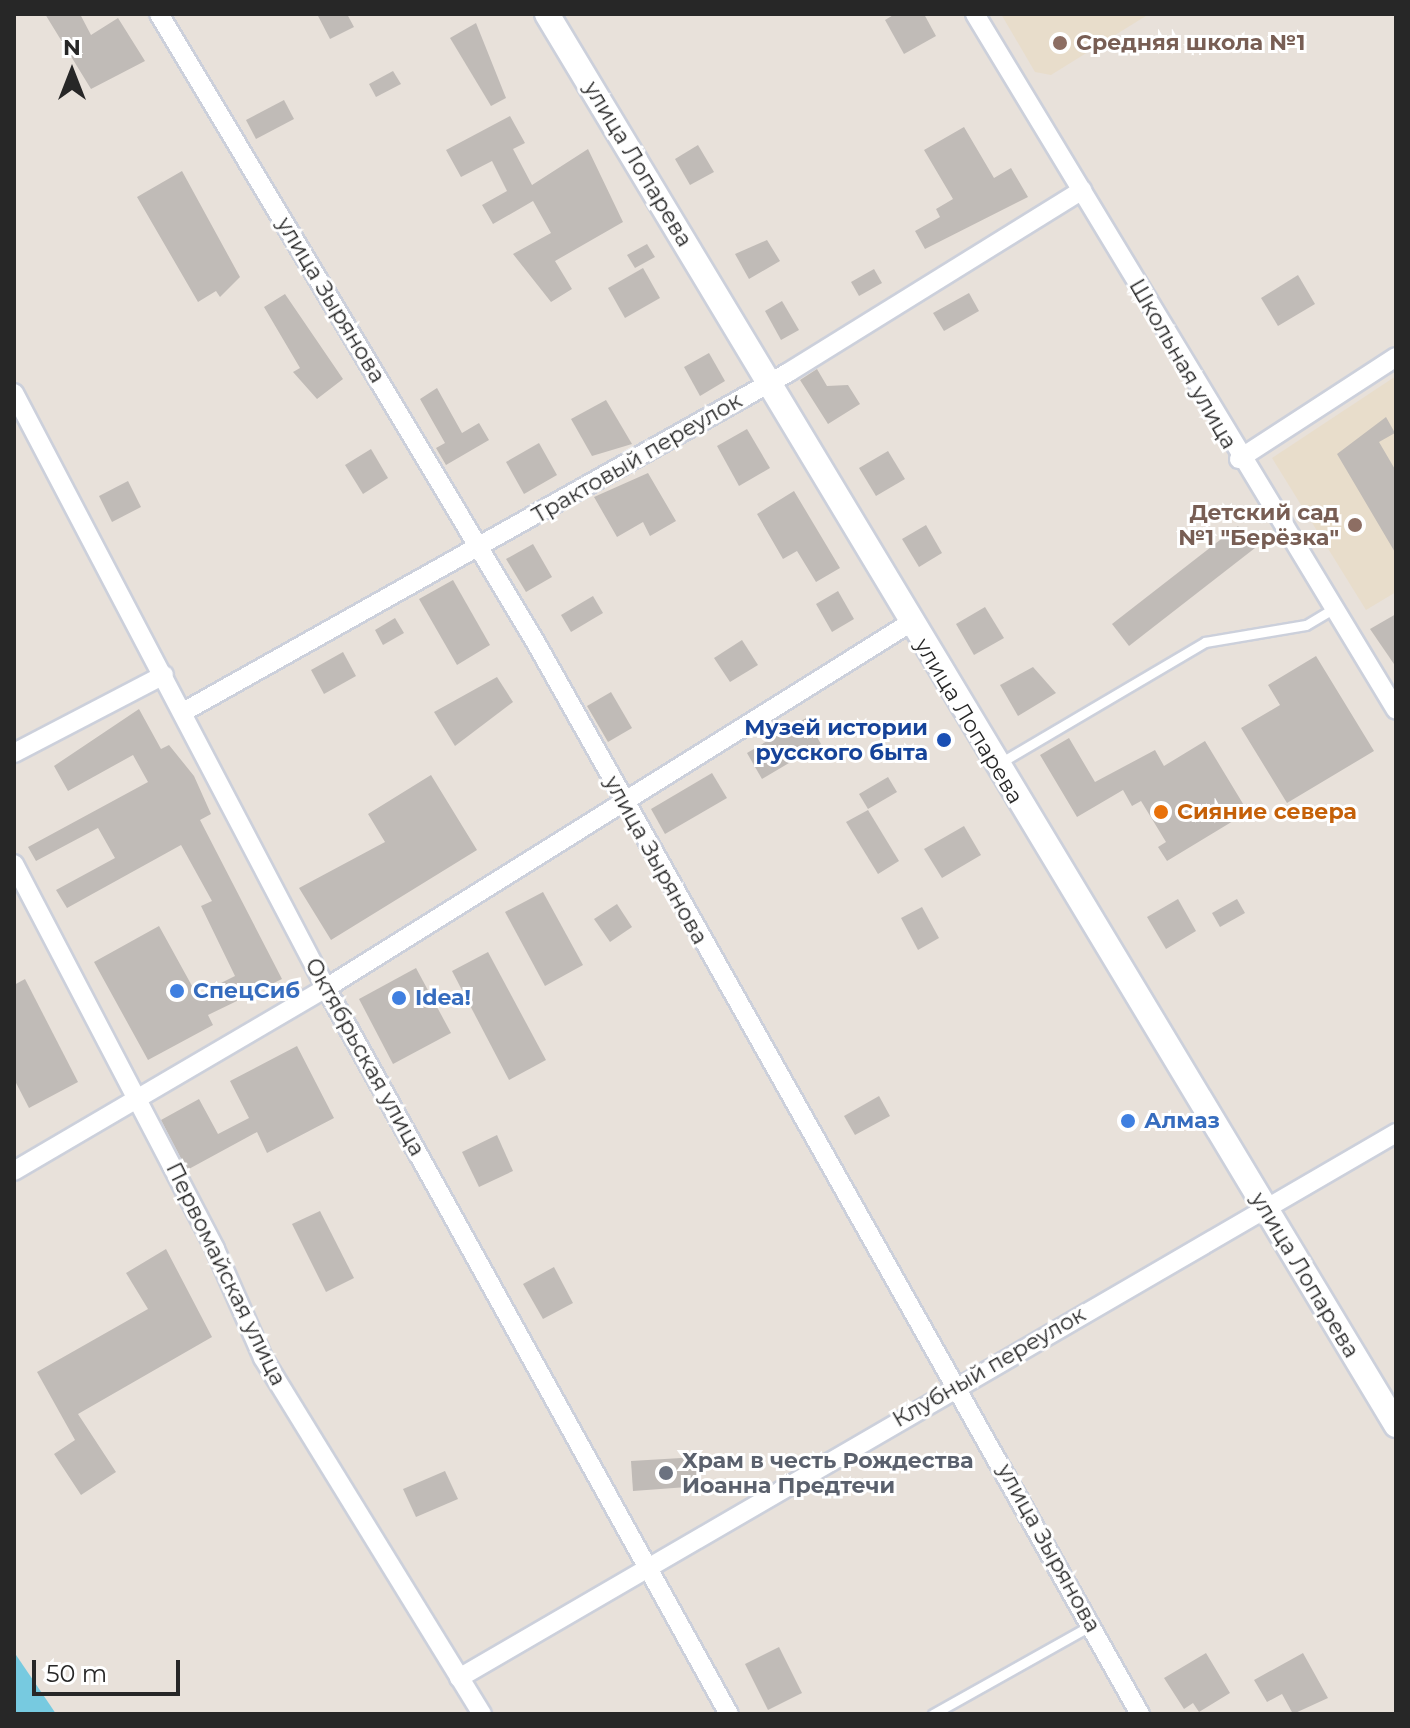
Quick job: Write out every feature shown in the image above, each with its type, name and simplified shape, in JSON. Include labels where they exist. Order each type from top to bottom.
[{"type":"main road","name":"улица Лопарева","points":[[547,14],[770,382],[995,766],[1396,1425]]},
{"type":"street","name":"улица Зырянова","points":[[159,14],[479,548],[959,1384],[1140,1714]]},
{"type":"street","name":"Школьная улица","points":[[975,14],[1239,459],[1396,710]]},
{"type":"street","name":"Трактовый переулок","points":[[185,711],[770,382],[1082,190]]},
{"type":"street","points":[[1239,459],[1396,357]]},
{"type":"street","name":"Октябрьская улица","points":[[14,393],[185,711],[326,988],[729,1714]]},
{"type":"street","points":[[14,1171],[326,988],[622,800],[910,623]]},
{"type":"street","points":[[14,753],[164,675]]},
{"type":"street","name":"Первомайская улица","points":[[14,864],[139,1100],[263,1358],[482,1714]]},
{"type":"street","name":"Клубный переулок","points":[[459,1678],[1263,1206],[1396,1133]]},
{"type":"lane","points":[[995,766],[1205,642],[1306,625],[1333,609]]},
{"type":"lane","points":[[933,1714],[1091,1625]]},
{"type":"shaded area","name":"Средняя школа №1","points":[[1001,14],[1149,14],[1051,75],[1035,72]]},
{"type":"shaded area","name":"Детский сад №1 \"Берёзка\"","points":[[1396,376],[1396,592],[1366,610],[1272,458]]},
{"type":"water","points":[[14,1652],[50,1705],[56,1714],[14,1714]]},
{"type":"building","points":[[45,14],[80,14],[91,35],[118,18],[145,61],[91,89]]},
{"type":"building","points":[[317,14],[347,14],[354,27],[330,39]]},
{"type":"building","points":[[895,14],[924,14],[936,36],[904,54],[885,20]]},
{"type":"building","points":[[476,23],[506,98],[491,106],[450,38]]},
{"type":"building","points":[[393,71],[401,84],[376,97],[369,84]]},
{"type":"building","points":[[284,100],[294,119],[256,139],[246,120]]},
{"type":"building","points":[[510,116],[525,143],[513,149],[532,185],[588,149],[623,222],[555,261],[572,289],[551,302],[513,254],[551,233],[533,201],[493,224],[482,205],[507,191],[492,161],[461,177],[446,150]]},
{"type":"building","points":[[964,127],[994,178],[1011,168],[1028,197],[925,249],[915,231],[940,217],[936,209],[953,199],[924,150]]},
{"type":"building","points":[[698,145],[714,172],[690,185],[675,159]]},
{"type":"building","points":[[182,171],[240,277],[220,297],[216,291],[198,302],[137,197]]},
{"type":"building","points":[[767,240],[780,261],[749,279],[735,254]]},
{"type":"building","points":[[647,244],[655,257],[635,268],[627,255]]},
{"type":"building","points":[[643,268],[660,298],[625,318],[608,288]]},
{"type":"building","points":[[874,269],[882,283],[859,296],[851,282]]},
{"type":"building","points":[[1298,275],[1315,304],[1278,326],[1261,298]]},
{"type":"building","points":[[969,293],[979,311],[944,331],[933,313]]},
{"type":"building","points":[[285,294],[343,379],[317,399],[293,372],[300,368],[264,307]]},
{"type":"building","points":[[782,301],[799,330],[781,340],[765,311]]},
{"type":"building","points":[[709,353],[725,381],[700,396],[684,367]]},
{"type":"building","points":[[817,369],[827,386],[848,385],[860,404],[828,424],[800,380]]},
{"type":"building","points":[[437,388],[462,433],[479,423],[489,440],[446,465],[436,448],[445,443],[420,399]]},
{"type":"building","points":[[606,400],[632,444],[592,456],[571,419]]},
{"type":"building","points":[[1386,417],[1395,433],[1379,442],[1396,471],[1396,554],[1337,454]]},
{"type":"building","points":[[747,429],[770,468],[739,486],[717,446]]},
{"type":"building","points":[[539,443],[557,475],[524,494],[506,462]]},
{"type":"building","points":[[371,449],[388,478],[363,494],[345,465]]},
{"type":"building","points":[[888,451],[905,479],[876,496],[859,468]]},
{"type":"building","points":[[648,473],[676,521],[650,536],[643,522],[617,537],[594,497]]},
{"type":"building","points":[[128,481],[141,507],[112,522],[99,496]]},
{"type":"building","points":[[794,491],[840,568],[816,582],[797,551],[783,559],[757,514]]},
{"type":"building","points":[[926,525],[942,553],[919,567],[902,539]]},
{"type":"building","points":[[1238,526],[1255,548],[1129,646],[1112,624]]},
{"type":"building","points":[[533,544],[552,577],[526,592],[506,559]]},
{"type":"building","points":[[453,580],[490,645],[457,665],[419,599]]},
{"type":"building","points":[[838,591],[854,619],[832,632],[816,604]]},
{"type":"building","points":[[593,596],[603,613],[571,632],[561,615]]},
{"type":"building","points":[[985,607],[1004,638],[974,655],[956,624]]},
{"type":"building","points":[[1396,614],[1396,667],[1370,629]]},
{"type":"building","points":[[395,618],[404,633],[383,645],[375,630]]},
{"type":"building","points":[[742,640],[758,665],[730,682],[714,658]]},
{"type":"building","points":[[343,652],[356,676],[324,694],[311,670]]},
{"type":"building","points":[[1316,656],[1374,751],[1287,803],[1241,728],[1280,705],[1268,685]]},
{"type":"building","points":[[1033,667],[1056,693],[1018,716],[1000,685]]},
{"type":"building","points":[[497,677],[513,702],[455,746],[434,712]]},
{"type":"building","points":[[611,692],[632,728],[608,742],[587,706]]},
{"type":"building","points":[[139,709],[161,749],[169,745],[194,776],[211,814],[200,820],[282,979],[208,1015],[213,1025],[148,1060],[94,962],[159,926],[197,995],[235,976],[201,906],[212,901],[181,845],[67,908],[56,890],[115,858],[98,828],[36,861],[28,847],[148,782],[133,755],[68,791],[54,766]]},
{"type":"building","points":[[806,718],[821,744],[762,779],[747,753]]},
{"type":"building","points":[[1069,738],[1095,782],[1155,750],[1164,766],[1205,741],[1248,812],[1167,861],[1158,847],[1166,842],[1141,801],[1132,806],[1123,790],[1077,817],[1040,755]]},
{"type":"building","points":[[712,773],[727,798],[665,834],[651,809]]},
{"type":"building","points":[[431,775],[477,850],[331,940],[299,888],[385,842],[368,814]]},
{"type":"building","points":[[888,777],[897,792],[868,809],[859,794]]},
{"type":"building","points":[[868,810],[899,861],[878,874],[846,822]]},
{"type":"building","points":[[964,826],[981,855],[942,878],[924,849]]},
{"type":"building","points":[[543,892],[583,965],[545,986],[505,912]]},
{"type":"building","points":[[1178,899],[1196,931],[1166,949],[1147,917]]},
{"type":"building","points":[[1237,899],[1245,913],[1220,927],[1212,913]]},
{"type":"building","points":[[617,904],[632,927],[610,942],[594,919]]},
{"type":"building","points":[[922,907],[939,938],[918,950],[901,918]]},
{"type":"building","points":[[488,952],[546,1060],[509,1080],[452,971]]},
{"type":"building","points":[[416,968],[451,1033],[393,1064],[359,999]]},
{"type":"building","points":[[25,979],[78,1082],[29,1108],[14,1079],[14,985]]},
{"type":"building","points":[[297,1046],[334,1118],[267,1153],[257,1132],[187,1170],[161,1120],[199,1099],[218,1134],[249,1118],[230,1081]]},
{"type":"building","points":[[879,1096],[890,1116],[855,1135],[844,1116]]},
{"type":"building","points":[[497,1135],[513,1171],[479,1187],[462,1152]]},
{"type":"building","points":[[320,1211],[354,1278],[326,1292],[292,1224]]},
{"type":"building","points":[[166,1249],[212,1337],[78,1414],[116,1472],[81,1495],[54,1454],[75,1440],[37,1372],[148,1309],[126,1273]]},
{"type":"building","points":[[554,1267],[573,1303],[543,1319],[523,1284]]},
{"type":"building","name":"Храм в честь Рождества Иоанна Предтечи","points":[[698,1457],[701,1486],[633,1491],[631,1461]]},
{"type":"building","points":[[445,1471],[458,1499],[416,1517],[403,1489]]},
{"type":"building","points":[[779,1647],[802,1693],[768,1710],[745,1664]]},
{"type":"building","points":[[1206,1653],[1230,1693],[1199,1712],[1193,1703],[1184,1709],[1164,1678]]},
{"type":"building","points":[[1303,1653],[1328,1698],[1293,1714],[1282,1694],[1267,1702],[1254,1680]]},
{"type":"place","name":"Средняя школа №1","points":[[1060,43]]},
{"type":"place","name":"Детский сад №1 \"Берёзка\"","points":[[1355,525]]},
{"type":"place","name":"Музей истории русского быта","points":[[944,740]]},
{"type":"place","name":"Сияние севера","points":[[1161,812]]},
{"type":"place","name":"СпецСиб","points":[[177,991]]},
{"type":"place","name":"Idea!","points":[[399,998]]},
{"type":"place","name":"Алмаз","points":[[1128,1121]]},
{"type":"place","name":"Храм в честь Рождества Иоанна Предтечи","points":[[666,1473]]}]
